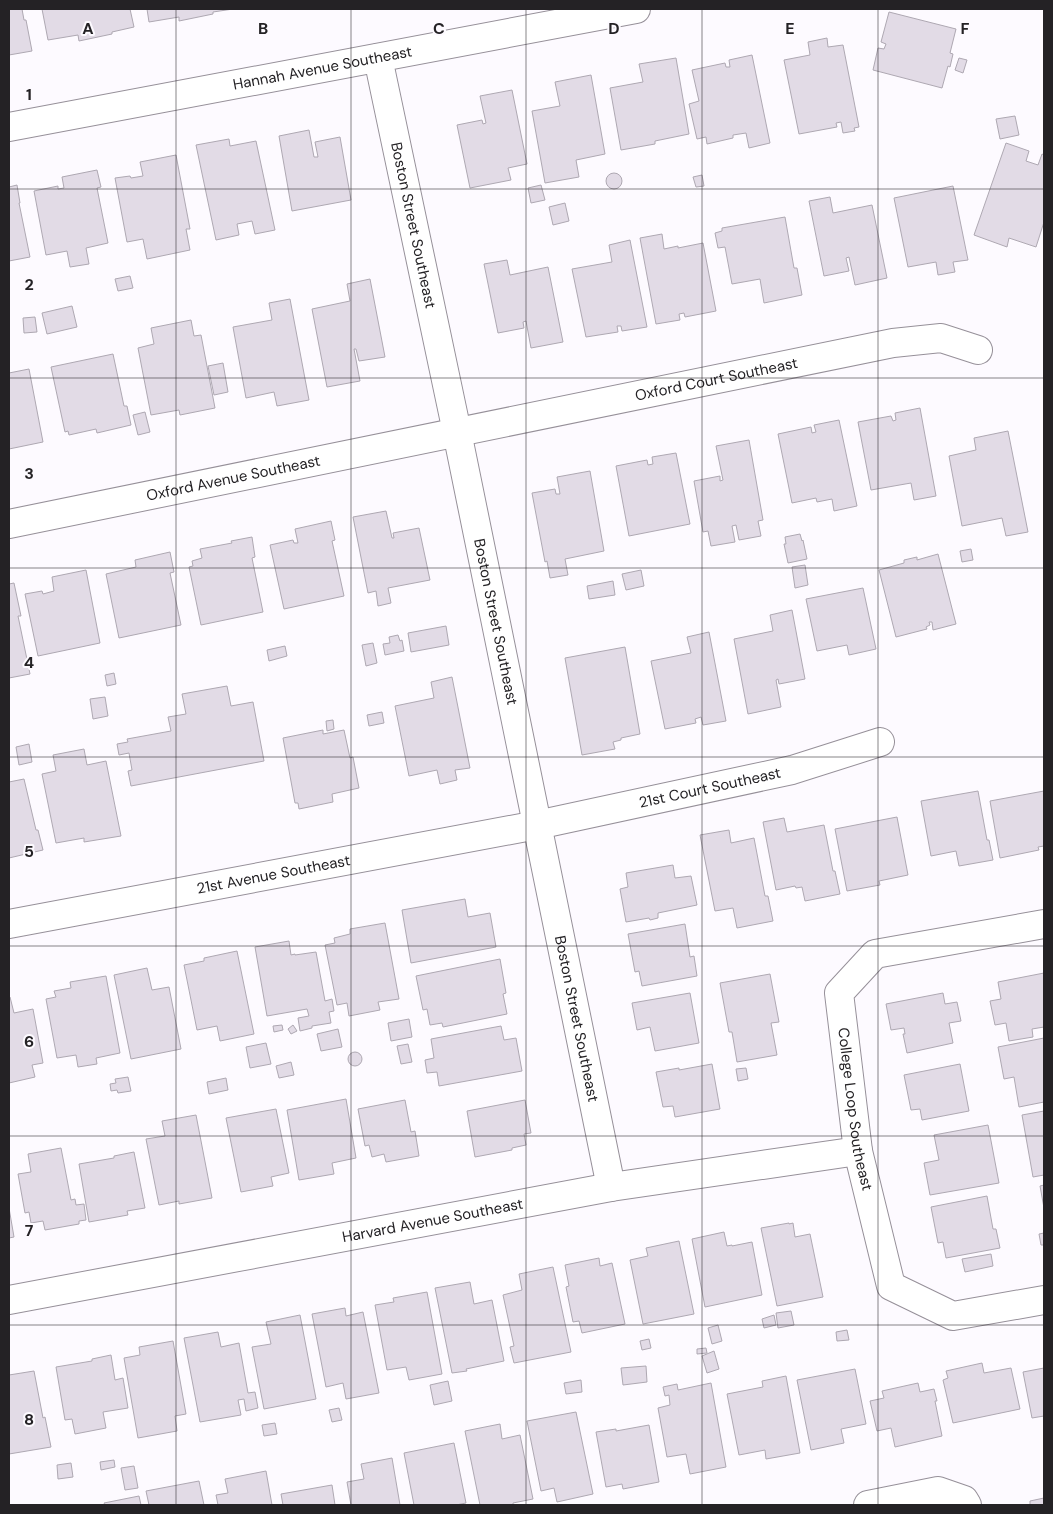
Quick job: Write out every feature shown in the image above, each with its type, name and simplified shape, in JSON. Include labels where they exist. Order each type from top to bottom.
[{"type":"street","name":"Hannah Avenue Southeast","points":[[9,127],[636,9]]},
{"type":"street","name":"Boston Street Southeast","points":[[378,58],[612,1187]]},
{"type":"street","name":"Oxford Court Southeast","points":[[457,432],[893,343],[941,338],[978,350]]},
{"type":"street","name":"Oxford Avenue Southeast","points":[[9,524],[457,432]]},
{"type":"street","name":"21st Court Southeast","points":[[537,825],[792,770],[880,742]]},
{"type":"street","name":"21st Avenue Southeast","points":[[9,924],[537,825]]},
{"type":"street","name":"College Loop Southeast","points":[[1044,924],[875,954],[839,993],[858,1151],[890,1286],[953,1316],[1044,1300]]},
{"type":"street","name":"Harvard Avenue Southeast","points":[[9,1300],[612,1187],[858,1151]]},
{"type":"street","points":[[868,1505],[938,1491],[964,1500],[967,1505]]},
{"type":"building","points":[[9,9],[22,9],[32,51],[9,55]]},
{"type":"building","points":[[42,9],[130,9],[134,27],[79,41],[78,35],[48,40]]},
{"type":"building","points":[[147,9],[233,9],[179,21],[179,17],[149,22]]},
{"type":"building","points":[[889,12],[956,29],[950,53],[953,54],[950,67],[948,66],[942,88],[873,70],[878,48],[884,49],[886,44],[881,42]]},
{"type":"building","points":[[827,38],[828,47],[843,45],[859,127],[854,128],[855,131],[843,133],[841,122],[836,123],[837,127],[799,134],[784,60],[810,55],[808,42]]},
{"type":"building","points":[[752,55],[770,143],[749,148],[746,133],[733,135],[733,138],[707,144],[706,137],[697,139],[689,104],[699,101],[692,70],[725,63],[726,67],[730,67],[729,60]]},
{"type":"building","points":[[676,58],[689,134],[655,141],[655,144],[621,150],[610,88],[643,82],[639,64]]},
{"type":"building","points":[[959,58],[967,60],[963,73],[955,70]]},
{"type":"building","points":[[591,75],[605,154],[576,160],[579,177],[545,183],[532,111],[560,106],[555,82]]},
{"type":"building","points":[[512,90],[527,164],[508,168],[511,180],[470,188],[457,125],[482,120],[483,124],[486,123],[480,96]]},
{"type":"building","points":[[1015,116],[1019,135],[1000,139],[996,119]]},
{"type":"building","points":[[309,130],[314,157],[318,157],[315,142],[340,137],[351,200],[292,211],[279,136]]},
{"type":"building","points":[[229,139],[230,146],[256,141],[275,230],[255,234],[252,221],[237,224],[239,235],[216,240],[196,145]]},
{"type":"building","points":[[1006,143],[1029,151],[1026,161],[1038,165],[1042,154],[1044,155],[1044,222],[1036,247],[1009,238],[1007,247],[974,235]]},
{"type":"building","points":[[176,155],[190,229],[186,229],[190,250],[147,259],[143,239],[127,242],[115,178],[143,176],[140,162]]},
{"type":"building","points":[[97,170],[101,187],[97,188],[108,243],[86,248],[89,264],[70,267],[67,251],[46,255],[34,191],[58,186],[58,189],[64,188],[62,177]]},
{"type":"building","points":[[611,173],[617,173],[622,178],[620,187],[611,189],[606,184],[606,178]]},
{"type":"building","points":[[702,175],[704,186],[696,187],[693,177]]},
{"type":"building","points":[[17,185],[30,257],[9,261],[9,187]]},
{"type":"building","points":[[541,185],[545,200],[531,203],[528,188]]},
{"type":"building","points":[[953,186],[968,260],[953,262],[955,272],[938,275],[936,262],[908,267],[894,198]]},
{"type":"building","points":[[830,197],[833,213],[872,205],[887,278],[855,285],[849,257],[846,258],[849,271],[824,276],[809,201]]},
{"type":"building","points":[[565,203],[569,221],[553,225],[549,207]]},
{"type":"building","points":[[785,217],[794,268],[797,268],[802,295],[764,303],[760,279],[732,284],[725,247],[718,248],[715,233],[722,231],[722,228]]},
{"type":"building","points":[[662,234],[664,249],[703,243],[716,311],[685,317],[684,313],[679,314],[680,320],[656,324],[640,238]]},
{"type":"building","points":[[630,240],[647,327],[622,331],[621,326],[617,326],[618,332],[586,337],[572,269],[612,262],[609,245]]},
{"type":"building","points":[[507,260],[510,275],[548,267],[563,342],[531,348],[526,321],[523,322],[524,328],[498,333],[484,264]]},
{"type":"building","points":[[130,276],[133,288],[118,291],[115,279]]},
{"type":"building","points":[[370,279],[385,357],[359,361],[356,349],[354,349],[360,381],[327,387],[312,309],[350,301],[347,284]]},
{"type":"building","points":[[290,299],[309,400],[277,406],[274,392],[246,398],[233,327],[272,320],[269,303]]},
{"type":"building","points":[[72,306],[77,327],[47,334],[42,313]]},
{"type":"building","points":[[35,317],[37,332],[24,333],[23,318]]},
{"type":"building","points":[[191,320],[194,336],[201,335],[215,408],[180,415],[179,410],[151,415],[138,348],[154,344],[151,328]]},
{"type":"building","points":[[113,354],[124,406],[127,406],[131,425],[97,433],[96,429],[69,435],[68,431],[65,432],[51,367]]},
{"type":"building","points":[[223,363],[228,392],[214,395],[208,366]]},
{"type":"building","points":[[29,369],[43,442],[9,449],[9,373]]},
{"type":"building","points":[[920,408],[936,496],[914,500],[911,483],[871,490],[858,422],[891,416],[893,421],[896,420],[895,413]]},
{"type":"building","points":[[145,412],[150,432],[138,435],[133,415]]},
{"type":"building","points":[[839,420],[857,506],[834,511],[832,499],[817,502],[816,498],[792,503],[778,434],[811,427],[812,433],[816,432],[814,425]]},
{"type":"building","points":[[1008,431],[1028,532],[1006,536],[1002,518],[962,526],[949,456],[976,450],[974,438]]},
{"type":"building","points":[[749,440],[763,520],[758,521],[761,536],[739,540],[736,525],[732,526],[735,542],[711,546],[708,531],[703,532],[694,481],[720,476],[720,481],[723,480],[716,446]]},
{"type":"building","points":[[676,453],[690,524],[629,536],[616,466],[647,460],[648,465],[653,464],[652,457]]},
{"type":"building","points":[[590,471],[604,551],[565,559],[568,575],[550,578],[547,561],[545,562],[532,493],[555,489],[556,494],[560,494],[557,477]]},
{"type":"building","points":[[386,511],[392,538],[394,538],[393,533],[419,528],[430,580],[388,588],[391,603],[378,606],[376,591],[368,593],[353,517]]},
{"type":"building","points":[[331,521],[335,540],[332,541],[344,596],[284,609],[270,545],[293,540],[294,543],[298,543],[295,529]]},
{"type":"building","points":[[800,534],[807,559],[788,563],[784,544],[786,544],[785,537]]},
{"type":"building","points":[[252,537],[255,557],[252,558],[263,612],[201,625],[189,567],[193,566],[192,561],[202,558],[200,549]]},
{"type":"building","points":[[971,549],[973,560],[962,562],[960,551]]},
{"type":"building","points":[[170,552],[174,572],[170,573],[181,625],[119,638],[106,574],[136,567],[135,560]]},
{"type":"building","points":[[938,554],[956,624],[933,630],[932,622],[929,622],[930,625],[926,627],[927,629],[896,637],[879,570],[904,563],[904,560],[917,557],[917,560]]},
{"type":"building","points":[[805,565],[808,585],[795,588],[792,567]]},
{"type":"building","points":[[86,570],[100,643],[38,656],[25,594],[42,591],[43,594],[54,591],[52,577]]},
{"type":"building","points":[[641,570],[644,586],[626,590],[622,574]]},
{"type":"building","points":[[613,581],[615,595],[589,599],[587,586]]},
{"type":"building","points":[[14,583],[21,616],[18,616],[30,674],[9,678],[9,584]]},
{"type":"building","points":[[863,588],[876,649],[849,655],[847,645],[817,651],[806,599]]},
{"type":"building","points":[[792,610],[805,679],[779,684],[778,679],[776,680],[781,707],[748,714],[734,639],[773,631],[770,615]]},
{"type":"building","points":[[446,626],[449,645],[411,652],[408,633]]},
{"type":"building","points":[[709,632],[726,721],[703,725],[701,717],[695,719],[696,723],[665,729],[651,661],[691,653],[687,637]]},
{"type":"building","points":[[398,635],[400,641],[402,640],[404,651],[385,655],[383,644],[390,643],[389,637]]},
{"type":"building","points":[[373,643],[377,663],[366,666],[362,645]]},
{"type":"building","points":[[285,646],[287,656],[269,661],[267,650]]},
{"type":"building","points":[[625,647],[640,734],[621,738],[621,740],[613,742],[615,749],[582,755],[565,658]]},
{"type":"building","points":[[114,673],[116,684],[107,686],[105,675]]},
{"type":"building","points":[[452,677],[470,768],[455,770],[457,780],[440,784],[437,770],[409,776],[395,706],[434,698],[431,682]]},
{"type":"building","points":[[227,686],[231,706],[253,702],[264,761],[131,786],[128,771],[132,770],[129,753],[119,755],[117,744],[128,742],[127,739],[171,731],[168,717],[186,714],[182,694]]},
{"type":"building","points":[[105,697],[108,716],[93,719],[90,699]]},
{"type":"building","points":[[382,712],[384,723],[369,726],[367,715]]},
{"type":"building","points":[[333,720],[334,729],[327,731],[326,721]]},
{"type":"building","points":[[323,730],[323,734],[344,730],[350,758],[353,757],[359,788],[332,794],[333,802],[299,809],[298,803],[295,803],[283,738]]},
{"type":"building","points":[[29,744],[32,762],[19,765],[16,747]]},
{"type":"building","points":[[84,749],[87,765],[106,761],[121,836],[84,842],[84,838],[56,843],[42,774],[56,771],[53,755]]},
{"type":"building","points":[[24,779],[36,830],[38,830],[43,850],[9,858],[9,782]]},
{"type":"building","points":[[978,791],[987,840],[989,840],[993,860],[959,866],[956,851],[931,856],[921,801]]},
{"type":"building","points":[[1044,791],[1044,846],[1038,847],[1039,850],[1000,858],[990,801]]},
{"type":"building","points":[[897,817],[908,875],[879,881],[880,885],[847,891],[835,829]]},
{"type":"building","points":[[784,818],[787,832],[824,825],[833,871],[835,871],[840,894],[805,901],[802,887],[796,888],[795,886],[776,890],[763,822]]},
{"type":"building","points":[[729,830],[731,843],[754,838],[765,896],[768,896],[773,921],[737,928],[733,908],[715,911],[700,835]]},
{"type":"building","points":[[673,865],[675,878],[691,876],[697,905],[658,913],[658,918],[650,920],[649,918],[626,922],[620,889],[628,887],[626,873]]},
{"type":"building","points":[[465,899],[468,917],[490,913],[496,947],[411,963],[402,910]]},
{"type":"building","points":[[385,923],[399,999],[378,1002],[380,1010],[349,1016],[347,1003],[337,1005],[325,945],[335,943],[334,938],[350,934],[350,929]]},
{"type":"building","points":[[685,924],[690,957],[694,956],[697,976],[642,986],[639,971],[635,972],[628,934]]},
{"type":"building","points":[[289,941],[291,955],[316,952],[325,1001],[332,999],[334,1011],[329,1012],[331,1023],[312,1026],[312,1028],[300,1031],[298,1018],[309,1016],[307,1009],[267,1016],[255,947]]},
{"type":"building","points":[[237,951],[254,1034],[220,1041],[217,1026],[197,1030],[184,965],[204,961],[204,958]]},
{"type":"building","points":[[500,959],[506,993],[503,994],[507,1014],[443,1027],[442,1023],[430,1025],[427,1009],[423,1010],[416,976]]},
{"type":"building","points":[[147,968],[152,990],[169,987],[181,1049],[131,1059],[114,975]]},
{"type":"building","points":[[1044,973],[1044,1027],[1032,1029],[1033,1037],[1009,1041],[1006,1023],[995,1025],[990,1001],[1001,999],[998,982]]},
{"type":"building","points":[[770,974],[779,1022],[771,1023],[777,1055],[737,1062],[732,1032],[729,1032],[720,983]]},
{"type":"building","points":[[106,976],[120,1053],[96,1058],[97,1064],[78,1067],[76,1055],[57,1058],[46,999],[56,997],[54,991],[71,988],[70,982]]},
{"type":"building","points":[[690,993],[699,1043],[655,1051],[650,1027],[637,1030],[632,1003]]},
{"type":"building","points":[[943,993],[945,1004],[957,1002],[961,1021],[949,1023],[953,1043],[907,1053],[903,1034],[905,1034],[904,1028],[891,1030],[886,1004]]},
{"type":"building","points":[[9,998],[14,1013],[33,1009],[43,1063],[32,1065],[35,1077],[9,1083]]},
{"type":"building","points":[[409,1019],[412,1037],[391,1041],[388,1023]]},
{"type":"building","points":[[282,1025],[283,1030],[274,1032],[273,1026]]},
{"type":"building","points":[[293,1025],[297,1031],[291,1034],[288,1029]]},
{"type":"building","points":[[501,1026],[504,1040],[516,1038],[522,1071],[439,1086],[437,1072],[427,1073],[425,1060],[434,1058],[431,1039]]},
{"type":"building","points":[[338,1029],[342,1047],[321,1051],[317,1034]]},
{"type":"building","points":[[1044,1038],[1044,1102],[1019,1107],[1014,1077],[1004,1079],[998,1047]]},
{"type":"building","points":[[266,1043],[271,1064],[250,1068],[246,1047]]},
{"type":"building","points":[[408,1044],[412,1062],[401,1064],[397,1046]]},
{"type":"building","points":[[352,1052],[358,1052],[362,1059],[358,1066],[352,1066],[348,1062],[348,1056]]},
{"type":"building","points":[[291,1062],[294,1075],[279,1078],[276,1066]]},
{"type":"building","points":[[712,1064],[720,1109],[675,1117],[673,1106],[663,1107],[656,1072]]},
{"type":"building","points":[[960,1064],[969,1111],[922,1120],[920,1109],[911,1110],[904,1075]]},
{"type":"building","points":[[746,1068],[748,1079],[738,1081],[736,1069]]},
{"type":"building","points":[[128,1077],[131,1091],[118,1093],[117,1090],[111,1091],[110,1084],[116,1083],[115,1079]]},
{"type":"building","points":[[226,1078],[228,1090],[209,1094],[207,1082]]},
{"type":"building","points":[[346,1099],[356,1158],[332,1163],[334,1174],[299,1180],[287,1110]]},
{"type":"building","points":[[405,1100],[411,1132],[415,1131],[419,1156],[386,1162],[384,1154],[372,1157],[369,1145],[365,1146],[358,1109]]},
{"type":"building","points":[[525,1100],[531,1133],[524,1134],[526,1145],[512,1148],[512,1150],[475,1157],[467,1111]]},
{"type":"building","points":[[276,1109],[289,1173],[271,1177],[273,1186],[241,1192],[226,1118]]},
{"type":"building","points":[[1044,1111],[1044,1175],[1033,1177],[1022,1115]]},
{"type":"building","points":[[196,1115],[212,1198],[179,1204],[179,1201],[159,1205],[146,1139],[165,1136],[162,1121]]},
{"type":"building","points":[[988,1125],[999,1183],[930,1195],[924,1163],[939,1160],[934,1135]]},
{"type":"building","points":[[61,1148],[71,1200],[75,1199],[76,1205],[84,1204],[86,1220],[79,1221],[79,1224],[45,1230],[43,1221],[31,1223],[29,1212],[25,1213],[18,1174],[31,1172],[28,1154]]},
{"type":"building","points":[[134,1152],[145,1208],[127,1211],[128,1215],[89,1222],[79,1164],[114,1158],[114,1156]]},
{"type":"building","points":[[1044,1185],[1044,1208],[1040,1186]]},
{"type":"building","points":[[987,1196],[993,1229],[996,1229],[1000,1248],[946,1258],[943,1242],[938,1243],[931,1207]]},
{"type":"building","points":[[9,1208],[14,1237],[9,1238]]},
{"type":"building","points":[[793,1223],[795,1237],[810,1234],[823,1297],[777,1306],[761,1228]]},
{"type":"building","points":[[724,1232],[727,1246],[752,1242],[762,1295],[705,1307],[692,1239]]},
{"type":"building","points":[[1044,1233],[1044,1245],[1041,1245],[1039,1234]]},
{"type":"building","points":[[679,1241],[694,1314],[643,1324],[630,1260],[648,1256],[646,1248]]},
{"type":"building","points":[[991,1254],[993,1266],[965,1272],[962,1259]]},
{"type":"building","points":[[599,1258],[600,1266],[612,1263],[625,1324],[582,1333],[579,1321],[573,1322],[566,1287],[569,1286],[565,1265]]},
{"type":"building","points":[[553,1267],[571,1352],[514,1363],[510,1347],[514,1346],[503,1295],[522,1290],[519,1274]]},
{"type":"building","points":[[470,1282],[474,1304],[492,1300],[504,1361],[452,1373],[435,1288]]},
{"type":"building","points":[[427,1292],[442,1374],[409,1380],[406,1367],[387,1370],[375,1305],[394,1302],[393,1298]]},
{"type":"building","points":[[345,1308],[346,1316],[363,1312],[379,1393],[346,1399],[343,1383],[326,1387],[312,1314]]},
{"type":"building","points":[[791,1311],[794,1325],[778,1328],[776,1313]]},
{"type":"building","points":[[300,1315],[316,1399],[264,1409],[252,1347],[271,1344],[266,1322]]},
{"type":"building","points":[[774,1315],[776,1325],[764,1328],[762,1319]]},
{"type":"building","points":[[718,1325],[722,1341],[712,1344],[708,1328]]},
{"type":"building","points":[[847,1330],[849,1340],[837,1341],[836,1332]]},
{"type":"building","points":[[218,1332],[221,1347],[239,1343],[248,1393],[255,1392],[258,1408],[246,1411],[244,1399],[238,1400],[241,1415],[200,1422],[184,1338]]},
{"type":"building","points":[[649,1339],[651,1348],[642,1350],[640,1341]]},
{"type":"building","points":[[173,1341],[186,1414],[175,1416],[177,1431],[138,1438],[124,1358],[140,1355],[139,1347]]},
{"type":"building","points":[[706,1348],[707,1353],[697,1354],[697,1349]]},
{"type":"building","points":[[714,1351],[719,1369],[707,1373],[702,1356]]},
{"type":"building","points":[[111,1355],[115,1380],[123,1378],[128,1408],[103,1412],[106,1428],[75,1434],[72,1419],[65,1420],[56,1367],[92,1361],[92,1359]]},
{"type":"building","points":[[982,1363],[984,1373],[1011,1368],[1020,1409],[953,1423],[943,1380],[948,1378],[946,1371]]},
{"type":"building","points":[[646,1366],[647,1382],[623,1385],[621,1368]]},
{"type":"building","points":[[1044,1368],[1044,1416],[1032,1418],[1023,1372]]},
{"type":"building","points":[[855,1369],[866,1424],[841,1429],[844,1443],[811,1450],[797,1380]]},
{"type":"building","points":[[34,1371],[51,1447],[9,1454],[9,1375]]},
{"type":"building","points":[[786,1376],[800,1453],[766,1459],[765,1450],[739,1455],[727,1394],[763,1387],[762,1381]]},
{"type":"building","points":[[581,1380],[582,1392],[566,1394],[564,1383]]},
{"type":"building","points":[[448,1381],[452,1401],[434,1405],[430,1385]]},
{"type":"building","points":[[711,1383],[726,1467],[690,1474],[686,1454],[667,1457],[658,1408],[670,1405],[669,1395],[665,1396],[663,1387],[677,1384],[678,1390]]},
{"type":"building","points":[[918,1383],[920,1392],[934,1389],[942,1436],[895,1447],[891,1428],[877,1431],[870,1401],[884,1398],[882,1391]]},
{"type":"building","points":[[339,1408],[342,1420],[332,1422],[329,1410]]},
{"type":"building","points":[[576,1412],[593,1494],[557,1502],[554,1488],[541,1491],[527,1421]]},
{"type":"building","points":[[275,1423],[277,1434],[264,1436],[262,1425]]},
{"type":"building","points":[[500,1424],[502,1439],[520,1435],[533,1499],[513,1503],[513,1505],[480,1505],[465,1431]]},
{"type":"building","points":[[649,1425],[659,1482],[623,1489],[622,1484],[606,1487],[596,1432],[616,1429],[616,1431]]},
{"type":"building","points":[[454,1443],[466,1503],[456,1505],[414,1505],[404,1453]]},
{"type":"building","points":[[392,1458],[400,1505],[351,1505],[347,1482],[364,1479],[361,1464]]},
{"type":"building","points":[[114,1460],[115,1467],[101,1470],[100,1462]]},
{"type":"building","points":[[71,1463],[73,1477],[58,1479],[57,1465]]},
{"type":"building","points":[[134,1466],[138,1488],[125,1490],[121,1468]]},
{"type":"building","points":[[266,1471],[272,1505],[218,1505],[216,1495],[228,1493],[225,1479]]},
{"type":"building","points":[[199,1481],[204,1505],[149,1505],[146,1491]]},
{"type":"building","points":[[332,1485],[335,1505],[283,1505],[281,1494]]},
{"type":"building","points":[[139,1496],[141,1505],[105,1505],[104,1503]]},
{"type":"building","points":[[1044,1498],[1044,1505],[1030,1505],[1030,1501]]}]
